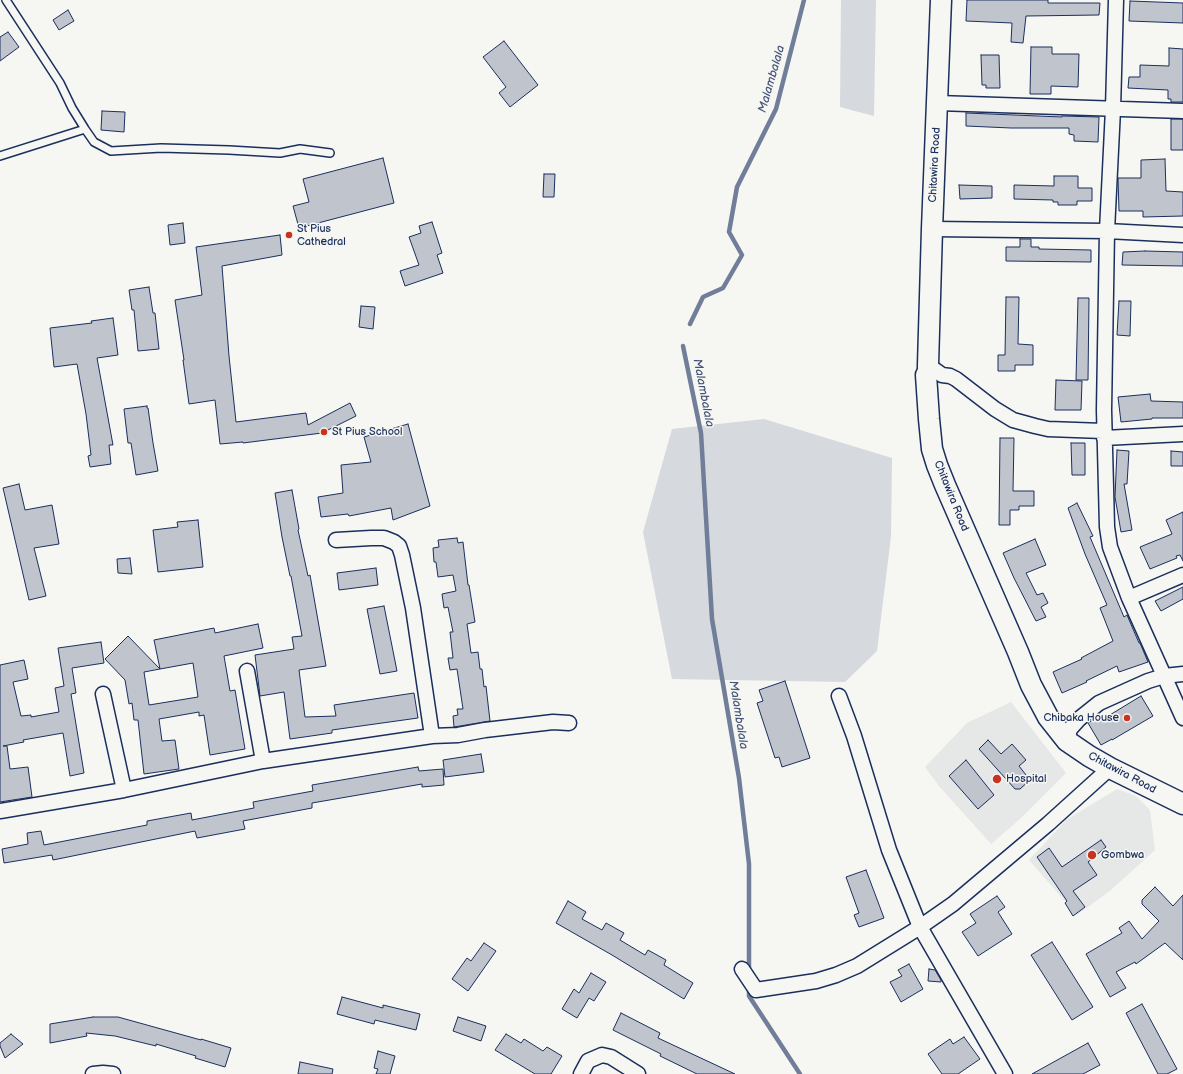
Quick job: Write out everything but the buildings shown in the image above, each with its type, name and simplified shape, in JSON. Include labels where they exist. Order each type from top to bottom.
[{"type":"street","name":"Chitawira Road","points":[[941,0],[928,372],[926,375],[932,449],[944,485],[1018,652],[1031,685],[1048,717],[1067,741],[1110,768],[1183,804]]},
{"type":"street","points":[[1116,0],[1113,109],[1107,231],[1104,435],[1107,527],[1110,547],[1129,598],[1183,718]]},
{"type":"street","points":[[937,103],[1183,111]]},
{"type":"street","points":[[932,229],[1107,231],[1183,235]]},
{"type":"street","points":[[928,365],[942,375],[950,376],[956,379],[995,409],[1013,420],[1035,426],[1048,429],[1104,435],[1183,434]]},
{"type":"street","points":[[336,540],[384,538],[399,546],[413,608],[432,736]]},
{"type":"street","points":[[1129,598],[1183,575]]},
{"type":"street","points":[[247,671],[263,761]]},
{"type":"street","points":[[1067,741],[1070,729],[1099,702],[1148,681],[1164,676],[1183,674]]},
{"type":"street","points":[[103,694],[124,790]]},
{"type":"street","points":[[839,696],[854,736],[889,850],[920,927],[1006,1074]]},
{"type":"street","points":[[0,811],[124,790],[263,761],[432,736],[458,735],[485,730],[553,722],[569,723]]},
{"type":"street","points":[[742,969],[756,990],[816,981],[836,975],[857,966],[920,927],[953,904],[1048,824],[1110,768]]},
{"type":"street","points":[[581,1074],[588,1061],[602,1055],[611,1057],[638,1074]]},
{"type":"street","points":[[93,1074],[113,1074]]},
{"type":"lane","points":[[6,0],[60,83],[84,129],[94,142],[110,151],[161,148],[280,152],[300,150],[330,153]]},
{"type":"lane","points":[[0,156],[84,129]]},
{"type":"shaded area","points":[[841,0],[876,0],[874,116],[840,107]]},
{"type":"shaded area","points":[[764,419],[892,458],[891,536],[877,651],[845,682],[672,679],[643,532],[672,429]]},
{"type":"shaded area","name":"Hospital","points":[[1011,702],[1066,773],[1020,819],[991,844],[939,786],[925,767],[967,723]]},
{"type":"shaded area","name":"Gombwa","points":[[1117,789],[1136,796],[1150,810],[1155,850],[1111,890],[1077,915],[1029,860],[1066,820]]},
{"type":"waterway","name":"Malambalala","points":[[690,324],[703,297],[723,288],[742,255],[729,232],[737,187],[776,109],[804,0]]},
{"type":"waterway","name":"Malambalala","points":[[683,346],[701,433],[712,619],[739,778],[749,864],[749,973]]},
{"type":"waterway","name":"Malambalala","points":[[749,986],[749,996],[800,1074]]},
{"type":"place","name":"St Pius Cathedral","points":[[289,235]]},
{"type":"place","name":"St Pius School","points":[[324,432]]},
{"type":"place","name":"Chibaka House","points":[[1127,718]]},
{"type":"place","name":"Hospital","points":[[997,779]]},
{"type":"place","name":"Gombwa","points":[[1092,855]]}]
